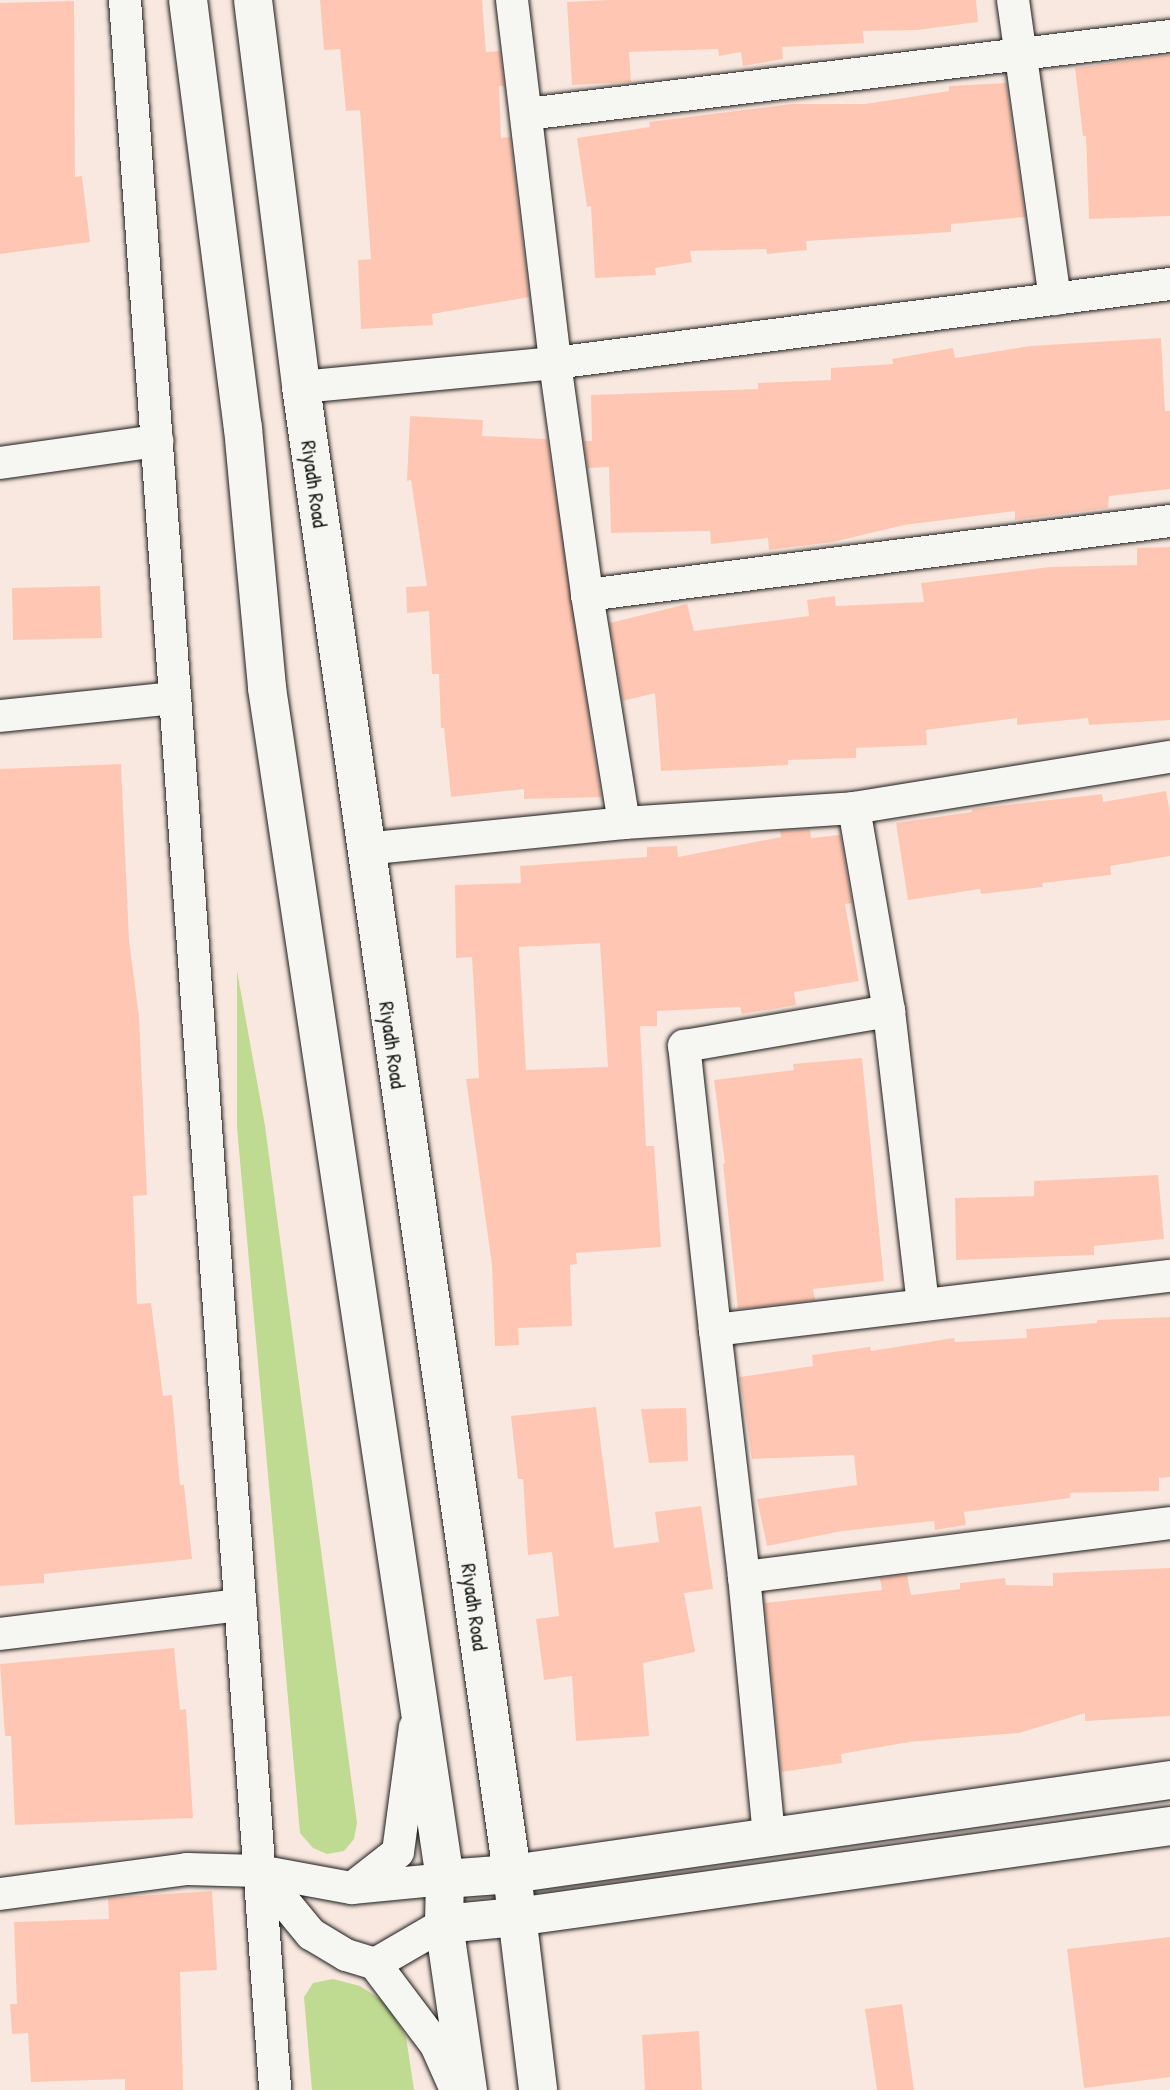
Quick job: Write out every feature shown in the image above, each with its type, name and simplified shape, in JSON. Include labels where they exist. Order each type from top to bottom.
[{"type":"street","points":[[125,0],[240,1605],[280,1882],[275,2090]]},
{"type":"street","points":[[188,0],[243,428],[267,688],[445,1879],[444,1924],[468,2090]]},
{"type":"street","name":"Riyadh Road","points":[[253,0],[301,387],[364,849],[512,1874],[538,2090]]},
{"type":"street","points":[[513,0],[555,363],[587,595],[624,823]]},
{"type":"street","points":[[1013,0],[1018,53],[1055,299]]},
{"type":"street","points":[[527,114],[1170,36]]},
{"type":"street","points":[[301,387],[555,363],[1170,284]]},
{"type":"street","points":[[0,463],[157,441]]},
{"type":"street","points":[[587,595],[1170,521]]},
{"type":"street","points":[[0,716],[175,698]]},
{"type":"street","points":[[364,849],[624,823],[854,808],[1170,757]]},
{"type":"street","points":[[854,808],[888,1011],[923,1303]]},
{"type":"street","points":[[769,1836],[744,1577],[684,1046],[888,1011]]},
{"type":"street","points":[[715,1330],[923,1303],[1170,1276]]},
{"type":"street","points":[[744,1577],[1170,1524]]},
{"type":"street","points":[[0,1634],[240,1605]]},
{"type":"street","points":[[352,1888],[398,1852],[418,1709]]},
{"type":"street","points":[[0,1894],[187,1869],[280,1882],[352,1888],[512,1874],[1170,1780]]},
{"type":"street","points":[[375,1964],[444,1924],[516,1917],[1170,1826]]},
{"type":"street","points":[[280,1882],[311,1934],[346,1955],[375,1964],[436,2045],[456,2090]]},
{"type":"green space","points":[[237,971],[265,1126],[357,1823],[354,1839],[344,1851],[327,1854],[313,1848],[300,1833],[237,1127]]},
{"type":"green space","points":[[333,1979],[360,1986],[386,2003],[406,2037],[414,2090],[312,2090],[304,1997],[313,1983]]},
{"type":"building","points":[[320,0],[482,0],[486,52],[500,51],[504,86],[499,86],[501,138],[510,137],[529,297],[432,314],[433,325],[361,329],[358,260],[371,259],[360,110],[346,111],[340,49],[324,50]]},
{"type":"building","points":[[976,0],[978,22],[917,30],[863,31],[864,43],[782,47],[783,59],[743,66],[741,52],[719,56],[718,49],[629,52],[631,82],[572,85],[567,2]]},
{"type":"building","points":[[74,1],[75,177],[82,176],[90,242],[0,254],[0,3]]},
{"type":"building","points":[[1170,55],[1170,216],[1089,219],[1086,136],[1083,136],[1075,68]]},
{"type":"building","points":[[1006,83],[1025,217],[951,224],[951,232],[806,241],[807,250],[767,254],[766,249],[690,251],[692,262],[655,268],[656,275],[595,278],[591,206],[587,207],[577,138],[650,127],[649,122],[792,104],[865,104],[949,91],[949,86]]},
{"type":"building","points":[[1161,338],[1165,411],[1170,411],[1170,489],[1109,496],[1108,508],[1015,520],[1015,511],[904,525],[833,542],[769,550],[768,538],[711,544],[710,531],[611,533],[609,467],[588,468],[584,441],[592,441],[591,395],[758,389],[758,383],[831,380],[831,368],[893,364],[892,359],[953,348],[955,358],[1030,346]]},
{"type":"building","points":[[410,416],[483,420],[482,436],[547,439],[601,797],[524,799],[524,789],[451,797],[444,728],[441,728],[439,674],[432,674],[429,611],[407,613],[406,587],[427,586],[411,480],[407,481]]},
{"type":"building","points":[[1170,547],[1170,720],[1089,725],[1088,718],[1017,725],[1017,718],[926,730],[927,745],[856,748],[856,758],[788,760],[788,765],[661,771],[655,693],[623,701],[610,623],[687,604],[694,631],[809,616],[807,600],[835,596],[836,606],[924,602],[921,583],[1050,567],[1137,565],[1137,548]]},
{"type":"building","points":[[100,586],[102,638],[13,640],[12,588]]},
{"type":"building","points":[[121,764],[129,940],[139,1017],[147,1195],[133,1196],[137,1304],[151,1303],[163,1396],[172,1395],[180,1485],[184,1485],[192,1559],[44,1574],[44,1583],[0,1586],[0,769]]},
{"type":"building","points":[[1166,791],[1170,813],[1170,856],[1110,866],[1111,875],[1042,883],[1043,887],[981,894],[980,889],[908,900],[896,823],[972,812],[972,809],[1102,794],[1103,802]]},
{"type":"building","points":[[810,829],[811,838],[840,835],[852,903],[845,904],[859,981],[794,992],[796,1005],[742,1014],[740,1007],[657,1011],[657,1026],[640,1026],[646,1146],[654,1146],[661,1247],[576,1253],[577,1264],[570,1265],[572,1326],[518,1328],[519,1345],[495,1346],[492,1265],[466,1079],[479,1078],[472,957],[456,958],[455,885],[521,883],[520,866],[647,857],[647,847],[677,846],[678,857],[781,837],[780,831]],"holes":[[[600,943],[608,1067],[526,1070],[519,947]]]},
{"type":"building","points":[[862,1058],[884,1281],[813,1289],[815,1300],[738,1309],[725,1163],[714,1080],[794,1070],[793,1064]]},
{"type":"building","points":[[1158,1175],[1164,1239],[1094,1246],[1094,1255],[956,1260],[955,1198],[1034,1196],[1034,1181]]},
{"type":"building","points":[[1170,1317],[1170,1477],[1159,1478],[1159,1491],[1070,1493],[1070,1498],[964,1512],[966,1525],[935,1530],[934,1521],[842,1531],[767,1546],[757,1499],[857,1485],[854,1455],[752,1459],[740,1377],[813,1366],[812,1355],[870,1347],[871,1351],[954,1338],[955,1342],[1027,1338],[1026,1329],[1097,1323],[1097,1320]]},
{"type":"building","points":[[596,1407],[614,1548],[659,1542],[655,1512],[701,1506],[713,1589],[684,1593],[695,1652],[643,1663],[649,1736],[576,1741],[572,1676],[544,1680],[536,1619],[559,1616],[552,1552],[528,1555],[523,1479],[518,1479],[511,1416]]},
{"type":"building","points":[[686,1408],[688,1461],[649,1463],[641,1409]]},
{"type":"building","points":[[1170,1568],[1170,1716],[1085,1721],[1085,1713],[1019,1733],[909,1742],[841,1754],[842,1763],[781,1772],[765,1603],[882,1590],[880,1578],[907,1575],[911,1595],[960,1589],[960,1583],[1005,1578],[1006,1585],[1053,1586],[1053,1573]]},
{"type":"building","points":[[174,1648],[180,1710],[186,1709],[193,1818],[15,1825],[11,1736],[5,1736],[0,1664]]},
{"type":"building","points":[[212,1891],[217,1970],[180,1972],[183,2090],[125,2090],[125,2079],[31,2082],[28,2033],[12,2034],[10,2004],[17,2004],[14,1922],[109,1919],[108,1898]]},
{"type":"building","points":[[1170,1937],[1170,2077],[1084,2088],[1067,1949]]},
{"type":"building","points":[[902,2004],[914,2090],[877,2090],[865,2009]]},
{"type":"building","points":[[699,2031],[702,2090],[645,2090],[642,2035]]}]
